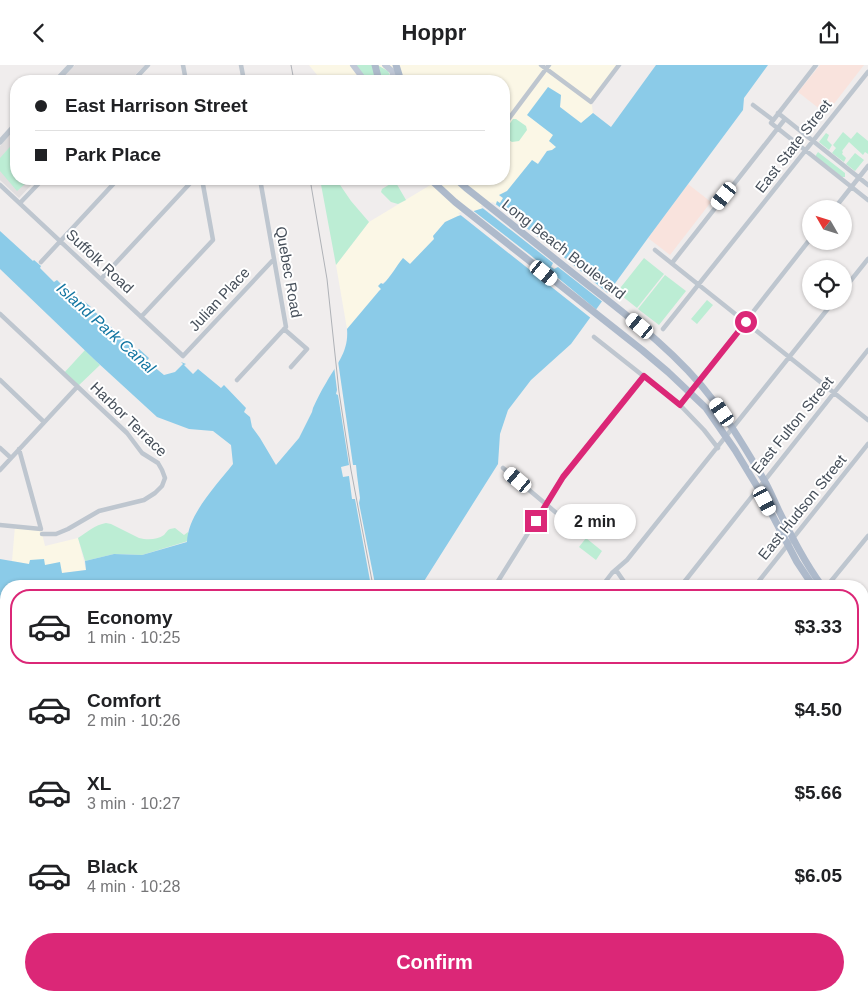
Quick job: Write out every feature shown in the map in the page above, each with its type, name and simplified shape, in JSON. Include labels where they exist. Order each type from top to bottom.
[{"type":"main road","points":[[385,65],[392,71],[393,75]]},
{"type":"main road","name":"Long Beach Boulevard","points":[[436,185],[454,202],[668,371],[706,408],[758,488],[788,545],[809,580]]},
{"type":"main road","name":"Long Beach Boulevard","points":[[463,185],[612,304],[663,346],[685,367],[714,401],[733,428],[764,480],[793,538],[818,580]]},
{"type":"street","points":[[62,75],[71,65]]},
{"type":"street","points":[[139,75],[148,65]]},
{"type":"street","points":[[541,65],[547,67],[591,102],[619,65]]},
{"type":"street","points":[[772,121],[816,65]]},
{"type":"street","points":[[510,117],[547,67]]},
{"type":"street","name":"East State Street","points":[[663,329],[868,72]]},
{"type":"street","points":[[754,105],[778,128],[868,200]]},
{"type":"street","points":[[778,113],[868,185]]},
{"type":"street","points":[[672,263],[785,119]]},
{"type":"street","points":[[0,141],[10,130]]},
{"type":"street","points":[[841,200],[868,166]]},
{"type":"street","name":"Suffolk Road","points":[[0,185],[183,355]]},
{"type":"street","points":[[20,203],[36,185]]},
{"type":"street","points":[[41,262],[112,185]]},
{"type":"street","points":[[101,279],[188,185]]},
{"type":"street","points":[[141,317],[212,240],[203,185]]},
{"type":"street","name":"Quebec Road","points":[[236,380],[286,327],[261,185]]},
{"type":"street","points":[[655,250],[868,420]]},
{"type":"street","points":[[680,405],[802,250]]},
{"type":"street","name":"Julian Place","points":[[183,355],[274,259]]},
{"type":"street","points":[[852,279],[868,259]]},
{"type":"street","points":[[607,580],[628,560],[827,310]]},
{"type":"street","points":[[0,314],[77,387],[0,470]]},
{"type":"street","points":[[284,329],[307,349],[291,367]]},
{"type":"street","points":[[594,337],[680,405],[718,448]]},
{"type":"street","name":"East Fulton Street","points":[[686,580],[868,350]]},
{"type":"street","points":[[499,580],[563,477],[644,376]]},
{"type":"street","points":[[0,381],[44,422]]},
{"type":"street","name":"Harbor Terrace","points":[[41,531],[56,533],[68,529],[98,511],[144,500],[162,486],[165,478],[158,463],[142,453],[127,433],[77,387]]},
{"type":"street","name":"East Hudson Street","points":[[760,580],[868,444]]},
{"type":"street","points":[[0,448],[11,458]]},
{"type":"street","points":[[0,525],[41,531],[19,449]]},
{"type":"street","points":[[503,468],[579,532]]},
{"type":"street","points":[[833,580],[868,536]]},
{"type":"street","points":[[616,570],[623,580]]},
{"type":"shaded area","points":[[75,65],[145,65],[135,75],[66,75]]},
{"type":"shaded area","points":[[309,65],[617,65],[591,99],[593,113],[581,123],[560,107],[561,95],[548,87],[557,147],[547,151],[537,164],[532,160],[507,191],[499,196],[503,198],[500,203],[445,222],[433,236],[434,239],[410,264],[403,258],[387,280],[378,286],[381,289],[347,329],[336,265],[369,222],[430,185],[510,185],[510,75],[317,75]]},
{"type":"shaded area","points":[[820,65],[864,65],[826,114],[798,92]]},
{"type":"shaded area","points":[[10,135],[10,185],[31,185],[19,198],[0,180],[0,146]]},
{"type":"shaded area","points":[[688,184],[711,202],[670,255],[648,238]]},
{"type":"shaded area","points":[[15,526],[41,529],[45,546],[78,538],[86,570],[62,573],[44,566],[44,560],[29,564],[12,561]]},
{"type":"green space","points":[[355,65],[373,65],[376,75],[362,75]]},
{"type":"green space","points":[[379,66],[388,71],[390,75],[380,75]]},
{"type":"green space","points":[[513,119],[516,119],[526,126],[527,130],[519,141],[510,141],[510,123]]},
{"type":"green space","points":[[843,132],[851,139],[857,132],[868,141],[868,154],[865,152],[863,155],[849,142],[842,151],[846,158],[844,162],[832,153],[836,148],[833,145]]},
{"type":"green space","points":[[826,133],[829,135],[827,140],[832,145],[829,150],[819,142]]},
{"type":"green space","points":[[10,147],[10,183],[0,171],[0,158]]},
{"type":"green space","points":[[818,152],[845,173],[845,177],[842,177],[816,157]]},
{"type":"green space","points":[[855,153],[864,160],[855,171],[846,164]]},
{"type":"green space","points":[[12,185],[24,185],[17,191]]},
{"type":"green space","points":[[321,185],[340,185],[369,222],[336,265]]},
{"type":"green space","points":[[388,185],[397,185],[406,200],[398,204],[391,202],[381,192],[382,189]]},
{"type":"green space","points":[[644,258],[664,274],[637,308],[617,292]]},
{"type":"green space","points":[[665,275],[686,291],[659,325],[638,309]]},
{"type":"green space","points":[[707,300],[713,305],[697,324],[691,319]]},
{"type":"green space","points":[[85,350],[100,365],[77,387],[63,374]]},
{"type":"green space","points":[[106,523],[145,539],[158,538],[169,529],[175,528],[184,535],[188,532],[188,541],[142,555],[114,554],[85,561],[78,538],[95,527]]},
{"type":"green space","points":[[586,538],[602,551],[596,560],[579,547]]},
{"type":"water","name":"Island Park Canal","points":[[656,65],[768,65],[744,98],[743,110],[571,344],[531,380],[508,410],[500,434],[498,464],[425,580],[0,580],[0,559],[29,564],[30,560],[44,559],[45,565],[60,562],[62,573],[86,570],[85,561],[114,554],[142,555],[187,542],[192,521],[211,491],[233,464],[231,445],[213,431],[189,429],[157,417],[0,269],[0,231],[41,266],[40,268],[54,282],[57,280],[65,288],[63,290],[69,295],[72,293],[82,304],[85,302],[91,307],[89,310],[93,310],[137,351],[139,349],[149,358],[147,361],[164,375],[175,372],[183,364],[181,362],[186,364],[184,365],[193,374],[198,369],[221,388],[224,385],[246,408],[244,412],[250,417],[252,427],[276,465],[299,438],[319,395],[344,351],[347,329],[381,289],[378,286],[386,281],[403,258],[410,264],[434,239],[433,236],[445,222],[496,204],[497,201],[500,203],[503,198],[499,195],[507,191],[532,160],[538,164],[547,151],[556,147],[549,141],[553,135],[527,115],[548,87],[561,95],[560,107],[581,123],[593,113],[611,127]]},
{"type":"pier","points":[[493,202],[610,295],[604,303],[558,267],[554,269],[551,267],[553,263],[480,206]]},
{"type":"pier","points":[[471,209],[598,311],[592,319],[458,213]]},
{"type":"pier","points":[[338,361],[353,465],[356,465],[359,503],[374,580],[370,580],[355,499],[352,499],[349,476],[343,477],[341,467],[349,465],[338,395],[336,394],[334,366]]},
{"type":"railway","points":[[291,65],[293,75]]},
{"type":"railway","points":[[311,185],[327,279],[339,392],[351,470],[372,580]]},
{"type":"route","points":[[536,521],[563,477],[644,376],[680,405],[746,322]]}]
